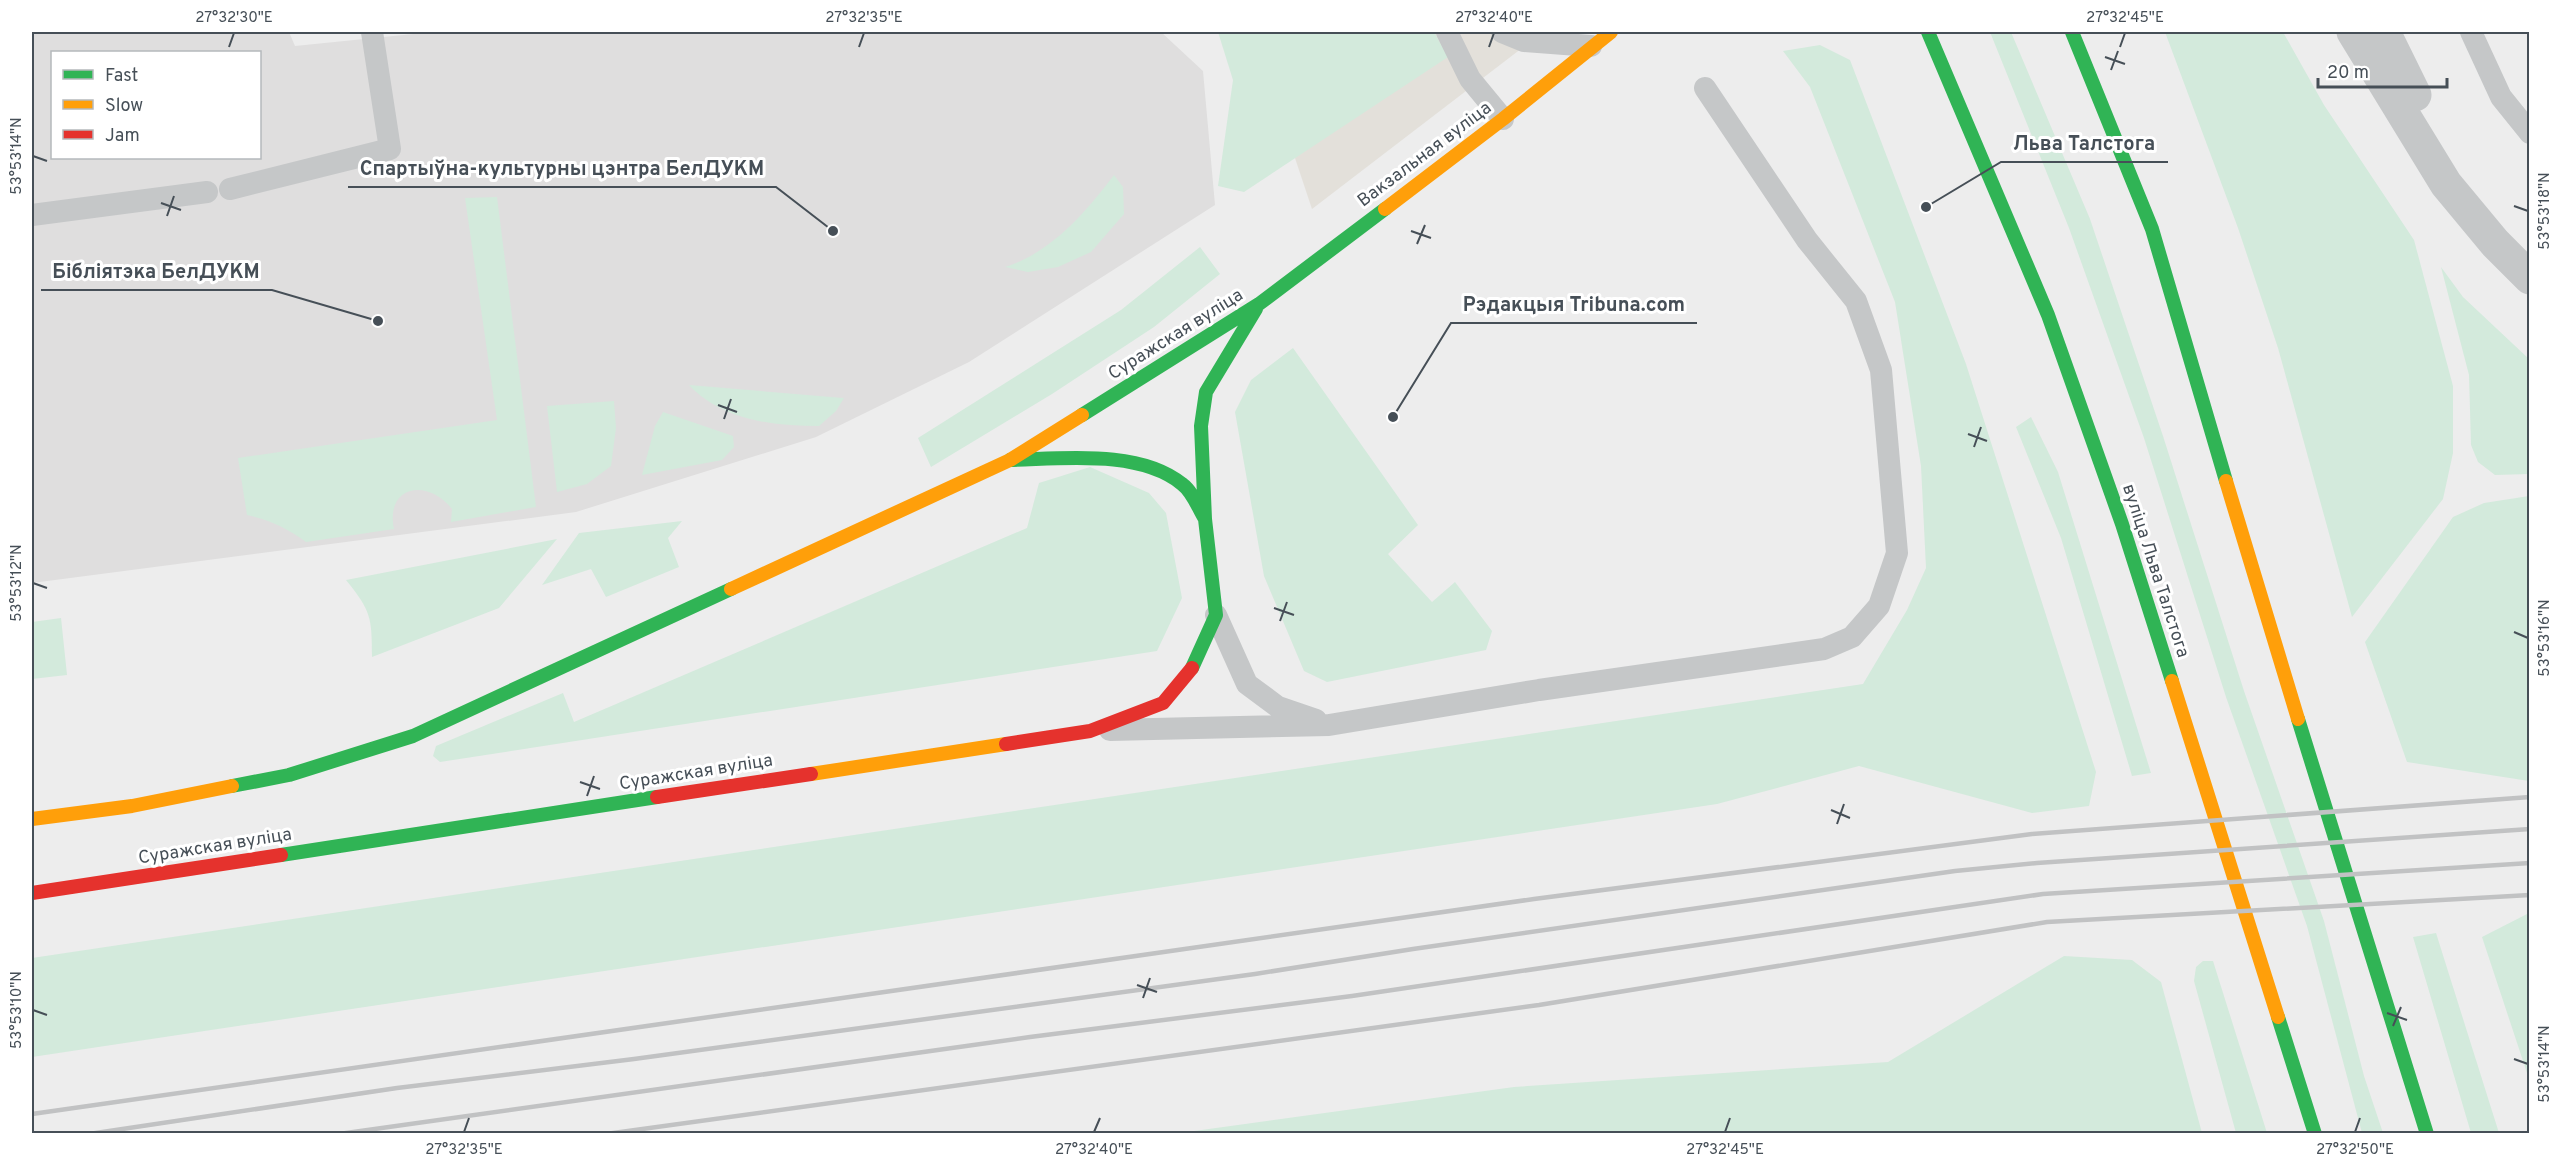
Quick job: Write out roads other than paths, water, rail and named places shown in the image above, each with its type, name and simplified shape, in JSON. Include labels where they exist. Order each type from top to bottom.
[{"type":"main road","name":"Вакзальная вуліца","points":[[1259,304],[1503,118],[1590,46],[1611,32]]},
{"type":"main road","name":"вуліца Льва Талстога","points":[[1928,32],[2048,315],[2122,524],[2314,1134]]},
{"type":"main road","points":[[2072,32],[2152,229],[2259,592],[2427,1134]]},
{"type":"main road","name":"Суражская вуліца","points":[[32,819],[132,806],[289,775],[413,736],[1010,460],[1259,304]]},
{"type":"main road","name":"Суражская вуліца","points":[[32,893],[1090,731],[1163,704],[1192,668],[1216,615],[1205,519],[1201,426],[1206,392],[1259,304]]},
{"type":"main road","name":"Суражская вуліца","points":[[1010,460],[1111,460],[1152,468],[1183,485],[1205,519]]},
{"type":"street","points":[[2353,32],[2446,184],[2495,243],[2529,278]]},
{"type":"street","points":[[2384,32],[2411,89],[2462,176],[2503,231],[2529,257]]},
{"type":"lane","points":[[230,189],[390,149],[372,32]]},
{"type":"lane","points":[[1447,32],[1470,79],[1503,118]]},
{"type":"lane","points":[[1502,32],[1524,41],[1590,46]]},
{"type":"lane","points":[[2471,32],[2502,97],[2529,133]]},
{"type":"lane","points":[[1090,731],[1329,725],[1539,690],[1824,649],[1852,637],[1879,606],[1897,554],[1881,370],[1856,301],[1807,240],[1705,88]]},
{"type":"lane","points":[[32,215],[207,192]]},
{"type":"lane","points":[[1216,615],[1247,684],[1278,707],[1329,725]]},
{"type":"railway","points":[[32,1114],[1534,899],[2032,834],[2530,797]]},
{"type":"railway","points":[[89,1134],[397,1088],[634,1059],[1255,974],[1955,871],[2037,863],[2530,829]]},
{"type":"railway","points":[[339,1134],[1030,1037],[1352,996],[2043,894],[2530,863]]},
{"type":"railway","points":[[606,1134],[1539,1005],[2047,922],[2530,895]]},
{"type":"place","name":"Льва Талстога","points":[[1926,207]]},
{"type":"place","name":"Спартыўна-культурны цэнтра БелДУКМ","points":[[833,231]]},
{"type":"place","name":"Бібліятэка БелДУКМ","points":[[378,321]]},
{"type":"place","name":"Рэдакцыя Tribuna.com","points":[[1393,417]]}]
